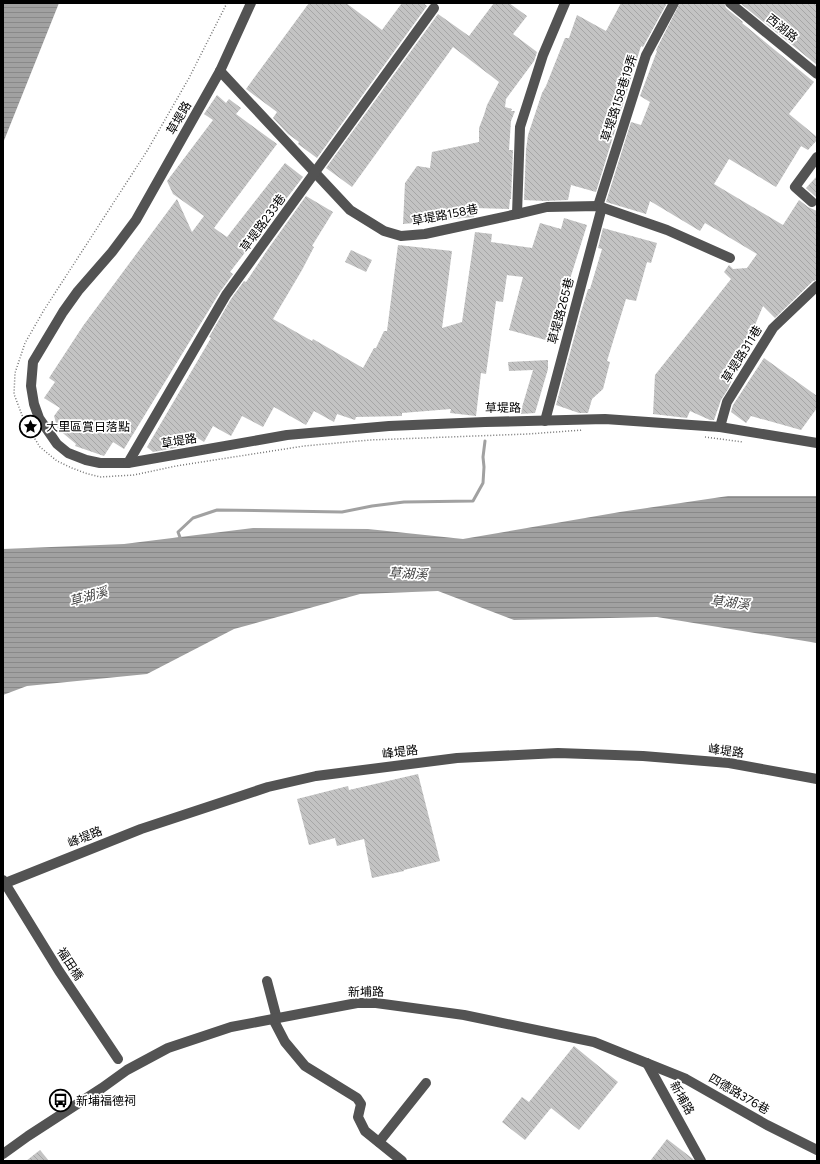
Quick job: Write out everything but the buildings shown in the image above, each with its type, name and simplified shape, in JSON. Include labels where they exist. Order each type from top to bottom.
[{"type":"street","name":"草堤路","points":[[251,3],[220,71],[136,220],[112,252],[78,291],[63,312],[33,362],[31,386],[34,404],[39,418],[57,444],[68,453],[86,460],[100,463],[128,463],[287,435],[389,426],[605,419],[720,428],[817,444]]},
{"type":"street","points":[[517,214],[520,127],[543,55],[565,3]]},
{"type":"street","name":"草堤路158巷19弄","points":[[600,207],[646,55],[674,3]]},
{"type":"street","name":"西湖路","points":[[730,3],[817,74]]},
{"type":"street","name":"草堤路233巷","points":[[128,463],[226,295],[434,8]]},
{"type":"street","name":"草堤路158巷","points":[[220,71],[350,210],[384,231],[401,236],[425,234],[547,206],[600,207],[667,230],[730,258]]},
{"type":"street","points":[[812,202],[795,187],[817,157]]},
{"type":"street","name":"草堤路265巷","points":[[544,421],[600,207]]},
{"type":"street","name":"草堤路311巷","points":[[720,428],[727,402],[773,328],[817,286]]},
{"type":"street","name":"峰堤路","points":[[3,884],[141,829],[268,787],[316,776],[457,758],[558,754],[643,756],[729,763],[817,779]]},
{"type":"street","name":"福田橋","points":[[3,880],[59,971],[127,1070]]},
{"type":"street","points":[[268,981],[275,1019],[285,1042],[305,1066],[356,1098],[362,1104],[358,1117],[366,1131],[402,1161]]},
{"type":"street","name":"新埔路","points":[[3,1154],[28,1136],[91,1096],[127,1070],[168,1048],[203,1035],[231,1027],[357,1003],[376,1003],[464,1015],[594,1042],[647,1063],[701,1161]]},
{"type":"street","name":"四德路376巷","points":[[647,1063],[686,1079],[767,1125],[817,1150]]},
{"type":"street","points":[[379,1142],[426,1083]]},
{"type":"path","points":[[227,3],[189,78],[147,151],[44,310],[25,343],[15,373],[14,394],[25,423],[40,447],[57,461],[85,473],[100,477],[134,475],[176,466],[304,446],[370,440],[528,434],[588,430]]},
{"type":"path","points":[[703,437],[749,442]]},
{"type":"water","points":[[3,3],[59,3],[3,143]]},
{"type":"water","name":"草湖溪","points":[[728,496],[817,496],[817,643],[657,617],[514,620],[438,591],[360,594],[234,629],[147,674],[27,686],[3,695],[3,549],[124,544],[253,528],[368,529],[463,539],[620,512]]},
{"type":"waterway","points":[[181,540],[178,532],[193,518],[217,510],[342,512],[404,502],[473,501],[483,483],[483,457],[485,441]]},
{"type":"place","name":"大里區賞日落點","points":[[31,427]]},
{"type":"place","name":"新埔福德祠","points":[[61,1101]]}]
